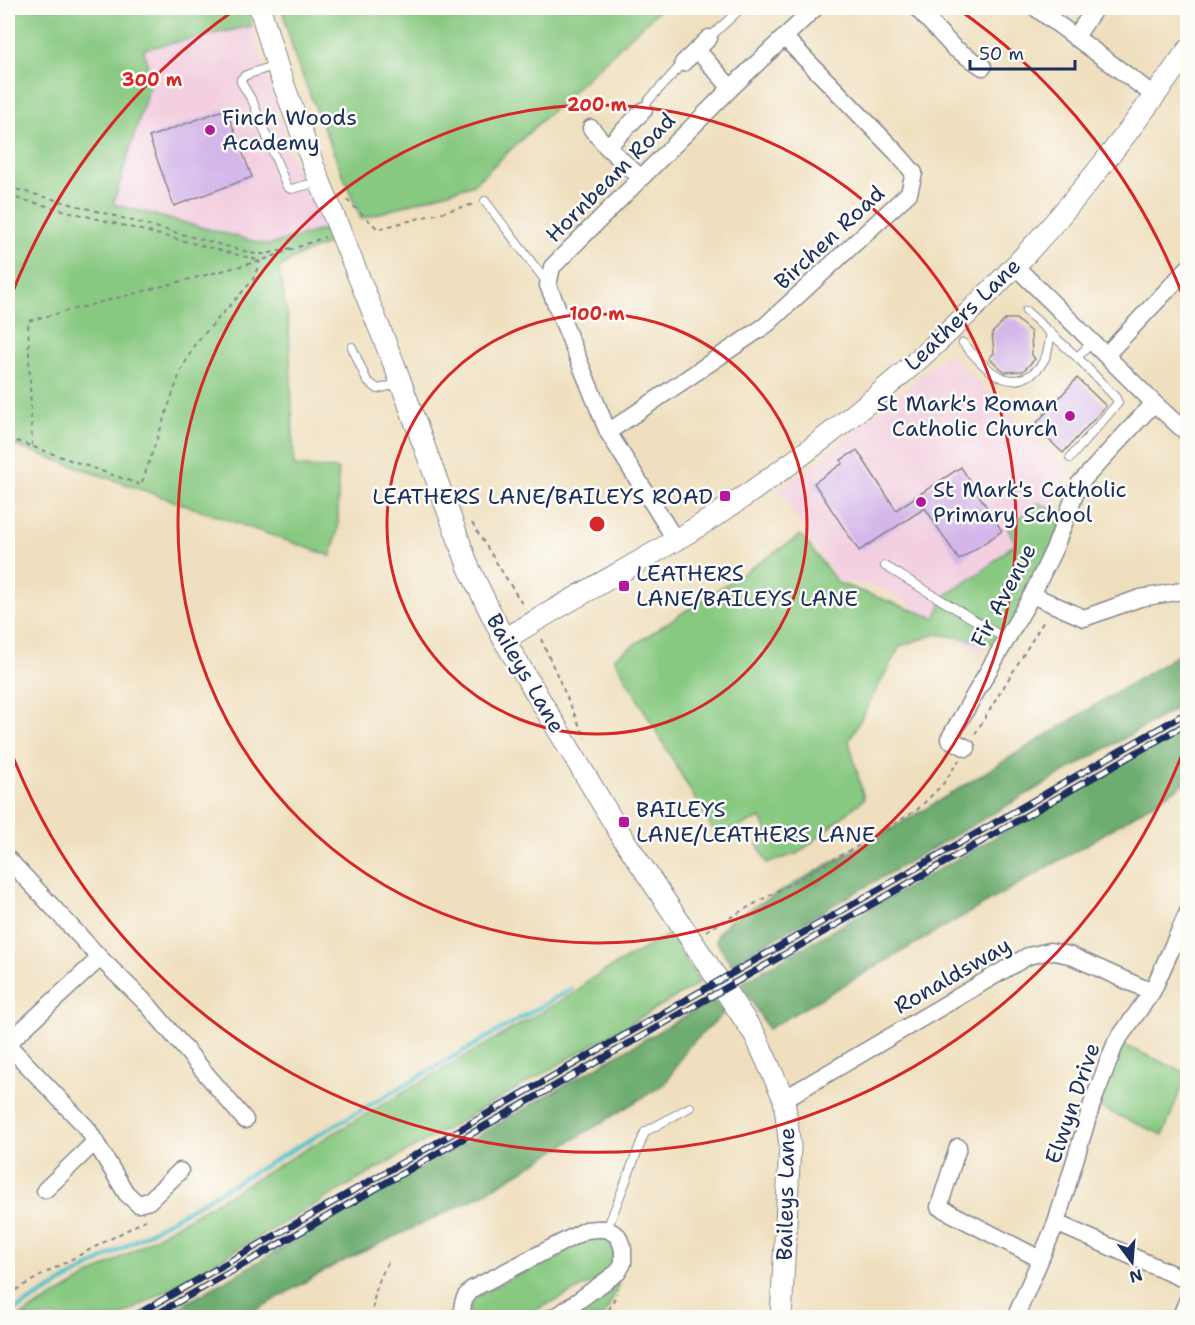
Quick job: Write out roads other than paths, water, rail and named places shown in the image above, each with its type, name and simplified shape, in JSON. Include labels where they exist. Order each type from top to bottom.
[{"type":"street","name":"Baileys Lane","points":[[260,8],[276,64],[320,182],[401,383],[469,568],[504,640],[623,838],[755,1035],[784,1099],[790,1146],[781,1317]]},
{"type":"street","name":"Hornbeam Road","points":[[548,285],[552,267],[731,88],[815,8]]},
{"type":"street","points":[[917,8],[954,48],[983,67]]},
{"type":"street","points":[[1036,8],[1155,96]]},
{"type":"street","points":[[1075,38],[1095,8]]},
{"type":"street","points":[[683,63],[709,38]]},
{"type":"street","name":"Birchen Road","points":[[608,432],[766,325],[909,194],[914,173],[785,38]]},
{"type":"street","points":[[697,50],[731,88]]},
{"type":"street","name":"Leathers Lane","points":[[504,640],[533,621],[676,541],[763,482],[854,413],[911,365],[1014,266],[1076,198],[1188,50]]},
{"type":"street","points":[[607,147],[646,105]]},
{"type":"street","points":[[591,128],[607,147],[641,178]]},
{"type":"street","points":[[1014,266],[1188,434]]},
{"type":"street","points":[[1106,355],[1188,268]]},
{"type":"street","points":[[548,285],[608,432],[676,541]]},
{"type":"street","name":"Fir Avenue","points":[[967,748],[949,739],[1032,595],[1055,547],[1079,484],[1154,403]]},
{"type":"street","points":[[1032,595],[1084,618],[1140,598],[1188,590]]},
{"type":"street","points":[[8,859],[100,958],[148,1005],[245,1120]]},
{"type":"street","name":"Elwyn Drive","points":[[1015,1317],[1056,1223],[1092,1104],[1116,1042],[1152,992],[1188,912]]},
{"type":"street","name":"Ronaldsway","points":[[784,1099],[1028,956],[1050,951],[1068,955],[1152,992]]},
{"type":"street","points":[[100,958],[8,1044],[87,1128],[126,1193],[138,1204],[149,1201],[180,1171]]},
{"type":"street","points":[[45,1190],[95,1142]]},
{"type":"street","points":[[958,1147],[939,1207],[1040,1259]]},
{"type":"street","points":[[1056,1223],[1188,1281]]},
{"type":"street","points":[[463,1317],[464,1297],[472,1289],[586,1230],[607,1229],[618,1236],[623,1249],[623,1263],[618,1272],[558,1316]]},
{"type":"street","points":[[1180,1317],[1188,1299]]},
{"type":"lane","points":[[709,38],[738,11]]},
{"type":"lane","points":[[646,105],[683,63]]},
{"type":"lane","points":[[276,64],[246,75],[241,82],[253,102],[287,187],[291,189],[320,182]]},
{"type":"lane","points":[[485,201],[548,285]]},
{"type":"lane","points":[[1026,311],[1077,357],[1116,398],[1118,403],[1070,458]]},
{"type":"lane","points":[[963,343],[999,377],[1020,380],[1027,378],[1045,359],[1051,333]]},
{"type":"lane","points":[[1077,357],[1093,342]]},
{"type":"lane","points":[[352,347],[367,381],[378,389],[401,383]]},
{"type":"lane","points":[[885,566],[1006,639]]},
{"type":"lane","points":[[607,1229],[645,1132],[690,1107]]},
{"type":"waterway","points":[[8,1314],[571,989]]},
{"type":"railway","points":[[131,1318],[1188,712]]},
{"type":"railway","points":[[150,1318],[1188,723]]},
{"type":"place","name":"Finch Woods Academy","points":[[210,130]]},
{"type":"place","name":"St Mark's Roman Catholic Church","points":[[1070,416]]},
{"type":"place","name":"LEATHERS LANE/BAILEYS ROAD","points":[[725,496]]},
{"type":"place","name":"St Mark's Catholic Primary School","points":[[921,502]]},
{"type":"place","name":"LEATHERS LANE/BAILEYS LANE","points":[[624,586]]},
{"type":"place","name":"BAILEYS LANE/LEATHERS LANE","points":[[624,822]]}]
